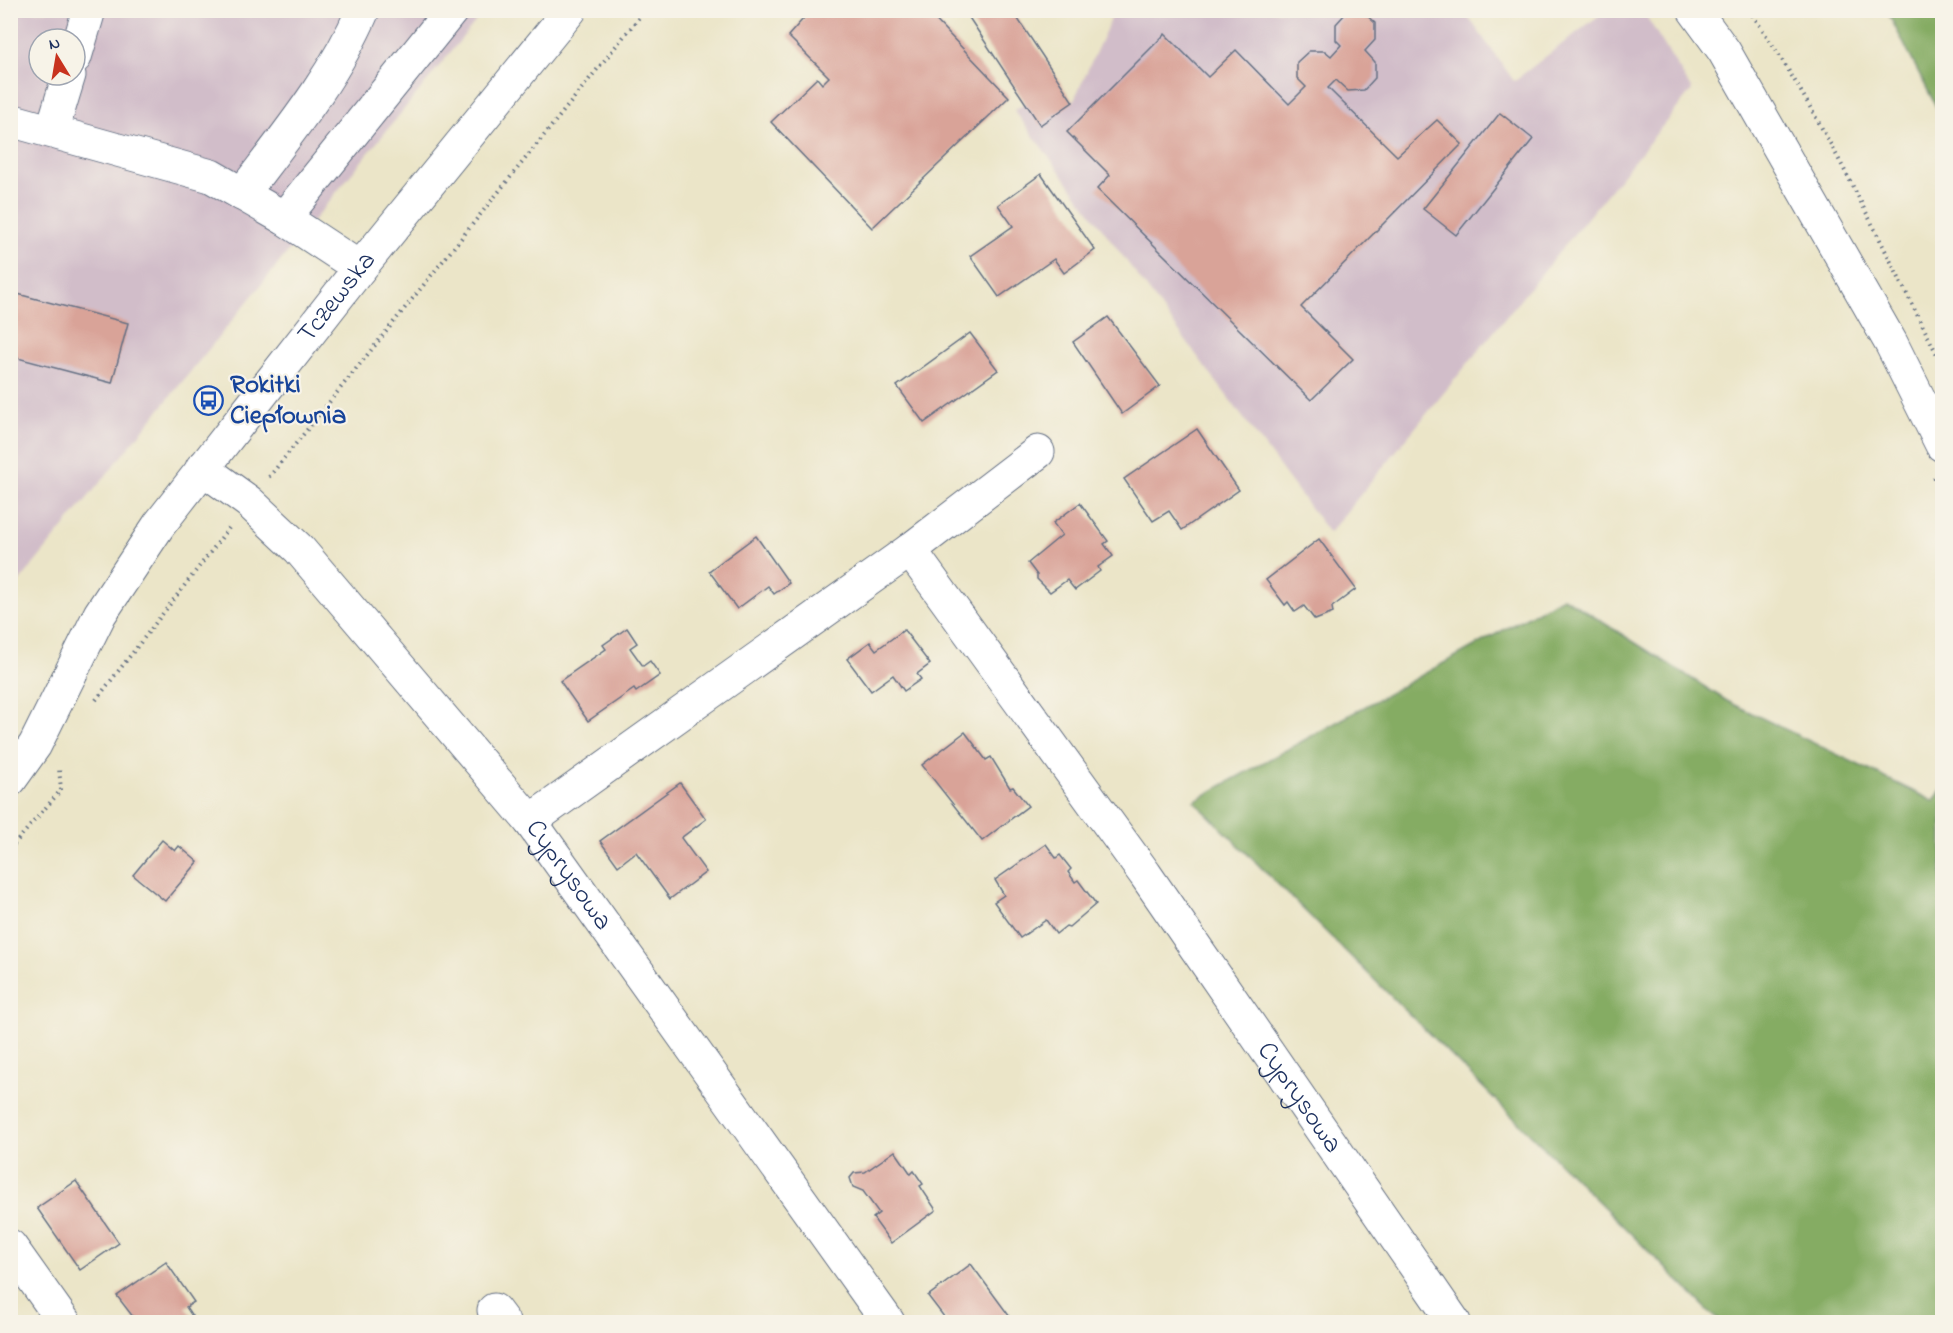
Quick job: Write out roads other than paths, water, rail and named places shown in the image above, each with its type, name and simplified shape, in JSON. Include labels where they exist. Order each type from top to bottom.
[{"type":"street","points":[[84,27],[89,10]]},
{"type":"street","points":[[242,194],[311,102],[353,34],[363,10]]},
{"type":"street","points":[[284,218],[452,10]]},
{"type":"street","name":"Tczewska","points":[[10,780],[35,745],[100,614],[125,573],[202,468],[360,268],[570,10]]},
{"type":"street","points":[[1694,10],[1724,51],[1892,343],[1942,445]]},
{"type":"street","points":[[52,131],[65,87]]},
{"type":"street","points":[[10,120],[211,176],[284,218],[360,268]]},
{"type":"street","points":[[530,821],[910,550],[1038,452]]},
{"type":"street","name":"Cyprysowa","points":[[202,468],[249,502],[299,549],[530,821],[888,1323]]},
{"type":"street","name":"Cyprysowa","points":[[910,550],[1145,874],[1454,1323]]},
{"type":"street","points":[[10,1246],[64,1323]]},
{"type":"place","name":"Rokitki Ciepłownia","points":[[209,401]]}]
